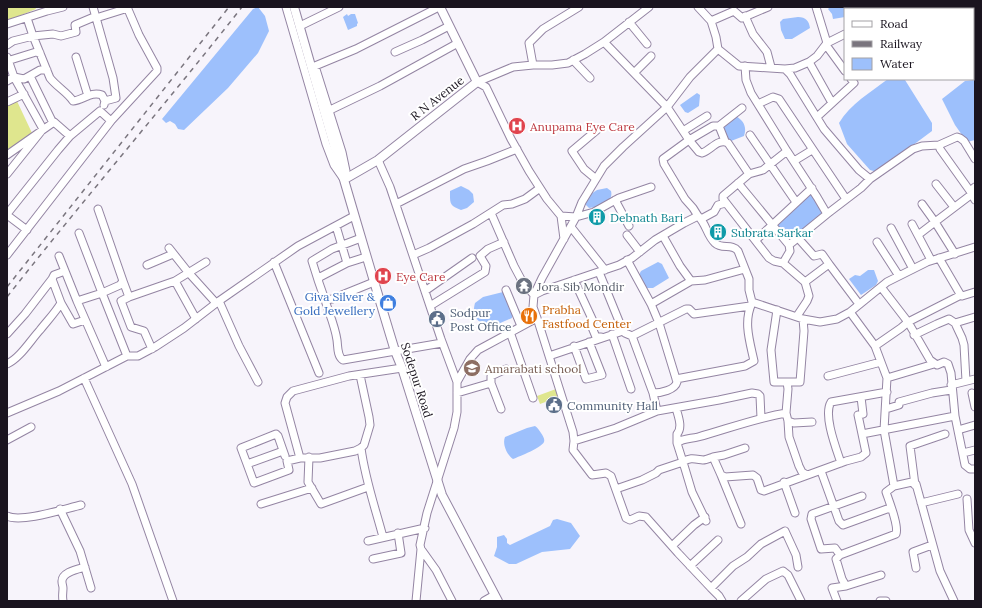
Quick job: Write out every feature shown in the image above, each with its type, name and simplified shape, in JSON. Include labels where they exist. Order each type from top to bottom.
[{"type":"main road","name":"Sodepur Road","points":[[295,7],[366,257],[437,481],[442,495],[465,539],[463,543],[492,600]]},
{"type":"main road","name":"R N Avenue","points":[[345,179],[378,160],[477,82],[449,26],[442,8]]},
{"type":"street","points":[[7,24],[27,18],[40,10],[63,7]]},
{"type":"street","points":[[93,7],[113,78],[116,98],[105,101]]},
{"type":"street","points":[[286,7],[326,144],[334,166],[345,179]]},
{"type":"street","points":[[295,7],[342,152],[346,171],[345,179]]},
{"type":"street","points":[[302,25],[339,7]]},
{"type":"street","points":[[533,65],[529,43],[543,30],[579,7]]},
{"type":"street","points":[[477,82],[513,67],[533,65],[552,66],[568,63],[604,42],[649,7]]},
{"type":"street","points":[[698,7],[711,21],[718,49],[739,66],[785,69],[795,68],[809,62],[817,56],[826,44],[844,35]]},
{"type":"street","points":[[711,21],[731,12],[736,12],[742,18],[767,7]]},
{"type":"street","points":[[7,45],[13,41],[33,36],[53,34],[61,36],[76,32],[74,25],[94,17],[96,18],[128,8],[139,35],[157,68],[111,121],[7,255]]},
{"type":"street","points":[[315,66],[351,52],[442,8]]},
{"type":"street","points":[[819,8],[826,44],[844,70]]},
{"type":"street","points":[[745,16],[754,34],[767,52],[771,67]]},
{"type":"street","points":[[27,18],[40,54],[54,84],[69,95],[73,101],[100,94],[105,101]]},
{"type":"street","points":[[629,22],[647,44]]},
{"type":"street","points":[[395,52],[449,26]]},
{"type":"street","points":[[604,42],[667,107],[699,152],[702,153],[720,142],[725,142]]},
{"type":"street","points":[[328,112],[380,86],[458,43]]},
{"type":"street","points":[[718,49],[690,78],[667,107],[604,166],[582,202],[571,227],[542,278],[534,295],[533,307],[569,417],[574,441],[573,450],[591,474],[609,473],[626,518],[630,520],[639,516],[646,517],[722,601]]},
{"type":"street","points":[[40,54],[36,52],[7,60],[14,77],[43,129]]},
{"type":"street","points":[[634,73],[651,56]]},
{"type":"street","points":[[76,57],[88,96]]},
{"type":"street","points":[[573,60],[590,78]]},
{"type":"street","points":[[809,62],[832,103]]},
{"type":"street","points":[[745,66],[746,80],[758,104],[827,214]]},
{"type":"street","points":[[785,69],[790,74],[824,130],[858,170],[870,179]]},
{"type":"street","points":[[7,81],[14,77],[24,79],[40,70],[47,70]]},
{"type":"street","points":[[30,76],[53,123]]},
{"type":"street","points":[[817,117],[854,83],[852,80]]},
{"type":"street","points":[[477,82],[486,87],[516,149],[540,188],[561,216],[564,239]]},
{"type":"street","points":[[7,102],[24,94]]},
{"type":"street","points":[[758,104],[774,97],[779,99],[846,199]]},
{"type":"street","points":[[27,230],[7,214],[70,136],[102,110],[105,101]]},
{"type":"street","points":[[676,379],[744,366],[754,361],[748,333],[747,322],[751,304],[749,279],[745,269],[735,248],[731,246],[723,247],[716,244],[710,236],[693,208],[685,199],[664,164],[663,159],[689,140],[713,126],[719,126],[742,108]]},
{"type":"street","points":[[100,111],[111,121]]},
{"type":"street","points":[[683,131],[707,116]]},
{"type":"street","points":[[7,155],[53,123],[58,124],[70,136]]},
{"type":"street","points":[[719,126],[725,142],[728,143],[748,174]]},
{"type":"street","points":[[7,174],[43,129]]},
{"type":"street","points":[[596,179],[584,169],[572,151],[598,129]]},
{"type":"street","points":[[750,135],[796,202]]},
{"type":"street","points":[[789,245],[861,188],[870,179],[913,149],[922,146],[939,145],[956,137],[960,138],[974,156]]},
{"type":"street","points":[[918,235],[973,193],[940,149],[939,145]]},
{"type":"street","points":[[396,204],[464,169],[516,149]]},
{"type":"street","points":[[794,161],[812,150]]},
{"type":"street","points":[[777,310],[771,350],[774,382],[800,382],[804,331],[800,317],[809,296],[805,282],[783,263],[769,258],[723,196],[748,174],[760,172],[787,151]]},
{"type":"street","points":[[378,160],[390,187],[442,343],[457,382],[457,412],[454,428],[427,513],[425,528],[420,545],[421,549],[416,601]]},
{"type":"street","points":[[738,183],[789,245],[790,251],[783,263]]},
{"type":"street","points":[[936,184],[954,207]]},
{"type":"street","points":[[561,216],[576,217],[594,212],[619,198],[651,187]]},
{"type":"street","points":[[413,255],[429,248],[503,205],[512,204],[525,199],[540,188]]},
{"type":"street","points":[[756,240],[812,188]]},
{"type":"street","points":[[615,200],[629,226]]},
{"type":"street","points":[[534,295],[602,271],[627,260],[684,223],[714,212],[718,205],[726,202]]},
{"type":"street","points":[[922,204],[955,254]]},
{"type":"street","points":[[98,209],[129,297]]},
{"type":"street","points":[[491,213],[514,266],[522,281],[534,295]]},
{"type":"street","points":[[7,413],[59,392],[128,356],[138,356],[152,349],[298,246],[354,216]]},
{"type":"street","points":[[912,224],[932,260]]},
{"type":"street","points":[[336,226],[347,263]]},
{"type":"street","points":[[571,227],[602,271],[623,330],[625,333],[632,336],[658,411]]},
{"type":"street","points":[[891,228],[913,269]]},
{"type":"street","points":[[79,233],[128,356]]},
{"type":"street","points":[[627,235],[640,252]]},
{"type":"street","points":[[663,236],[680,266],[691,281]]},
{"type":"street","points":[[361,238],[326,252],[312,261],[336,334],[340,358],[343,360],[442,343]]},
{"type":"street","points":[[798,238],[814,256],[822,254],[859,304]]},
{"type":"street","points":[[430,306],[484,272],[486,266],[480,256],[488,249],[504,242]]},
{"type":"street","points":[[876,242],[899,276]]},
{"type":"street","points":[[632,336],[686,309],[689,309],[694,314],[751,304],[820,322],[837,319],[850,312],[881,287],[899,276],[932,260],[975,247]]},
{"type":"street","points":[[147,266],[171,251],[188,272],[218,302],[258,382]]},
{"type":"street","points":[[59,256],[106,367]]},
{"type":"street","points":[[318,280],[320,277],[347,263],[366,257]]},
{"type":"street","points":[[425,291],[472,258]]},
{"type":"street","points":[[939,258],[961,295]]},
{"type":"street","points":[[627,260],[651,304],[659,323],[677,382],[675,387],[653,393]]},
{"type":"street","points":[[152,349],[144,331],[131,327],[121,300],[175,280],[206,262]]},
{"type":"street","points":[[274,262],[319,373]]},
{"type":"street","points":[[805,282],[829,264]]},
{"type":"street","points":[[651,304],[691,281],[705,280],[745,269]]},
{"type":"street","points":[[7,334],[25,314],[54,275],[65,271]]},
{"type":"street","points":[[52,279],[61,303],[73,324],[86,320]]},
{"type":"street","points":[[175,280],[196,319]]},
{"type":"street","points":[[574,280],[593,321],[591,325],[596,337],[601,337]]},
{"type":"street","points":[[77,301],[102,293],[120,285],[123,281]]},
{"type":"street","points":[[325,300],[332,299],[374,282]]},
{"type":"street","points":[[881,287],[908,322],[914,335],[934,364]]},
{"type":"street","points":[[506,290],[521,326]]},
{"type":"street","points":[[876,346],[908,322],[961,295],[975,292]]},
{"type":"street","points":[[7,364],[14,360],[24,350],[52,318],[61,303]]},
{"type":"street","points":[[850,312],[876,346],[887,378],[884,430],[894,486]]},
{"type":"street","points":[[955,323],[975,317]]},
{"type":"street","points":[[457,382],[470,359],[478,350],[537,318]]},
{"type":"street","points":[[914,335],[949,320],[955,323],[964,345],[966,381]]},
{"type":"street","points":[[549,356],[623,330]]},
{"type":"street","points":[[510,332],[533,398]]},
{"type":"street","points":[[612,334],[631,389]]},
{"type":"street","points":[[574,346],[586,379],[602,375],[589,342]]},
{"type":"street","points":[[828,376],[881,362]]},
{"type":"street","points":[[887,378],[934,364],[937,365],[944,362],[948,364],[951,373],[951,387],[955,416],[965,465],[970,469],[975,470]]},
{"type":"street","points":[[300,458],[285,403],[287,397],[293,392],[309,386],[349,376],[402,368]]},
{"type":"street","points":[[501,409],[491,383],[491,376],[506,369]]},
{"type":"street","points":[[287,461],[308,457],[320,458],[355,451],[364,445],[370,425],[360,375]]},
{"type":"street","points":[[84,378],[132,484],[173,601]]},
{"type":"street","points":[[886,410],[899,405],[899,402],[975,379]]},
{"type":"street","points":[[787,382],[788,389],[786,413],[788,421],[788,437],[799,466],[802,472],[807,475]]},
{"type":"street","points":[[457,393],[491,383]]},
{"type":"street","points":[[841,463],[828,415],[828,406],[831,402],[887,392]]},
{"type":"street","points":[[574,441],[616,428],[658,411],[752,393],[760,396],[761,418]]},
{"type":"street","points":[[972,393],[975,407]]},
{"type":"street","points":[[721,474],[725,477],[753,475],[757,478],[761,490],[764,491],[784,482],[861,457],[866,453],[858,414],[863,414],[861,397]]},
{"type":"street","points":[[672,546],[694,525],[706,519],[692,492],[677,442],[677,434],[680,428],[676,408]]},
{"type":"street","points":[[677,442],[680,440],[696,438],[761,418],[786,413]]},
{"type":"street","points":[[862,434],[955,416]]},
{"type":"street","points":[[788,421],[794,423],[812,422]]},
{"type":"street","points":[[958,430],[975,425]]},
{"type":"street","points":[[7,440],[31,427]]},
{"type":"street","points":[[276,434],[287,461],[289,470],[254,483],[241,448],[276,434]]},
{"type":"street","points":[[945,434],[910,446],[915,485],[916,484],[932,545],[940,571],[954,601]]},
{"type":"street","points":[[361,448],[368,487],[383,537]]},
{"type":"street","points":[[616,489],[642,480],[659,470],[688,459],[694,458],[703,460],[745,448]]},
{"type":"street","points":[[963,453],[975,450]]},
{"type":"street","points":[[247,464],[283,451]]},
{"type":"street","points":[[308,457],[308,482],[321,504],[368,487]]},
{"type":"street","points":[[712,457],[721,474],[741,524]]},
{"type":"street","points":[[821,470],[833,506],[839,521],[843,525],[887,509],[891,509]]},
{"type":"street","points":[[784,482],[795,513]]},
{"type":"street","points":[[846,586],[836,561],[837,557],[896,534],[897,531],[894,518],[886,492],[894,486],[912,482],[915,485]]},
{"type":"street","points":[[261,504],[312,488]]},
{"type":"street","points":[[921,503],[958,494]]},
{"type":"street","points":[[840,555],[835,548],[821,549],[811,519],[812,514],[862,496]]},
{"type":"street","points":[[967,499],[969,530],[975,543]]},
{"type":"street","points":[[7,516],[16,518],[31,517],[80,505]]},
{"type":"street","points":[[60,510],[80,551],[91,588]]},
{"type":"street","points":[[368,541],[425,528]]},
{"type":"street","points":[[710,588],[733,566],[747,557],[761,544],[785,531],[796,555],[798,567]]},
{"type":"street","points":[[373,559],[401,553],[398,533]]},
{"type":"street","points":[[690,566],[718,540]]},
{"type":"street","points":[[916,568],[913,553],[914,551],[932,545]]},
{"type":"street","points":[[421,549],[436,570],[452,601]]},
{"type":"street","points":[[63,601],[62,578],[70,572],[85,567]]},
{"type":"street","points":[[741,601],[766,579],[783,571],[788,575],[801,601]]},
{"type":"street","points":[[837,601],[832,588],[846,586],[881,574]]},
{"type":"street","points":[[880,601],[886,601]]},
{"type":"green space","points":[[7,7],[35,7],[36,9],[7,21]]},
{"type":"green space","points":[[16,99],[32,133],[7,151],[7,103]]},
{"type":"green space","points":[[556,389],[559,397],[540,404],[537,396]]},
{"type":"water","points":[[258,7],[265,16],[269,31],[258,53],[228,88],[184,130],[178,129],[175,124],[170,121],[166,123],[162,119],[253,9]]},
{"type":"water","points":[[830,7],[853,7],[844,8],[844,17],[833,19],[832,14],[828,9]]},
{"type":"water","points":[[347,14],[348,16],[355,14],[358,23],[357,26],[348,30],[343,17]]},
{"type":"water","points":[[798,17],[807,20],[810,28],[792,39],[785,39],[781,30],[780,22],[783,19]]},
{"type":"water","points":[[887,80],[905,80],[932,123],[932,131],[877,172],[870,170],[847,144],[839,123],[855,104]]},
{"type":"water","points":[[975,80],[975,140],[967,142],[955,125],[942,99],[965,81]]},
{"type":"water","points":[[697,93],[700,95],[699,106],[688,113],[685,112],[680,105]]},
{"type":"water","points":[[736,116],[744,124],[745,133],[744,136],[731,141],[727,139],[723,126]]},
{"type":"water","points":[[461,186],[473,194],[474,202],[467,208],[461,210],[451,204],[450,191]]},
{"type":"water","points":[[607,188],[611,191],[611,195],[610,199],[605,204],[589,208],[585,204],[586,197],[591,196],[591,194],[597,190]]},
{"type":"water","points":[[812,192],[824,213],[792,239],[788,240],[776,225]]},
{"type":"water","points":[[658,262],[662,264],[669,278],[653,288],[647,288],[641,280],[640,273]]},
{"type":"water","points":[[868,270],[874,270],[878,281],[876,285],[861,295],[849,279],[855,275],[860,276]]},
{"type":"water","points":[[503,292],[508,297],[512,311],[512,318],[491,327],[479,321],[474,312],[475,303],[483,297]]},
{"type":"water","points":[[535,426],[543,436],[544,442],[535,449],[513,459],[506,449],[504,443],[505,437]]},
{"type":"water","points":[[557,519],[571,523],[580,536],[570,549],[542,552],[516,564],[509,564],[494,556],[497,547],[497,537],[504,535],[507,539],[507,543],[510,545],[550,526],[553,520]]},
{"type":"railway","points":[[7,287],[229,7]]},
{"type":"railway","points":[[7,297],[242,7]]},
{"type":"place","name":"Anupama Eye Care","points":[[517,126]]},
{"type":"place","name":"Debnath Bari","points":[[597,217]]},
{"type":"place","name":"Subrata Sarkar","points":[[718,232]]},
{"type":"place","name":"Eye Care","points":[[383,276]]},
{"type":"place","name":"Jora Sib Mondir","points":[[524,286]]},
{"type":"place","name":"Giva Silver & Gold Jewellery","points":[[388,303]]},
{"type":"place","name":"Prabha Fastfood Center","points":[[529,316]]},
{"type":"place","name":"Sodpur Post Office","points":[[437,319]]},
{"type":"place","name":"Amarabati school","points":[[472,368]]},
{"type":"place","name":"Community Hall","points":[[554,405]]}]
